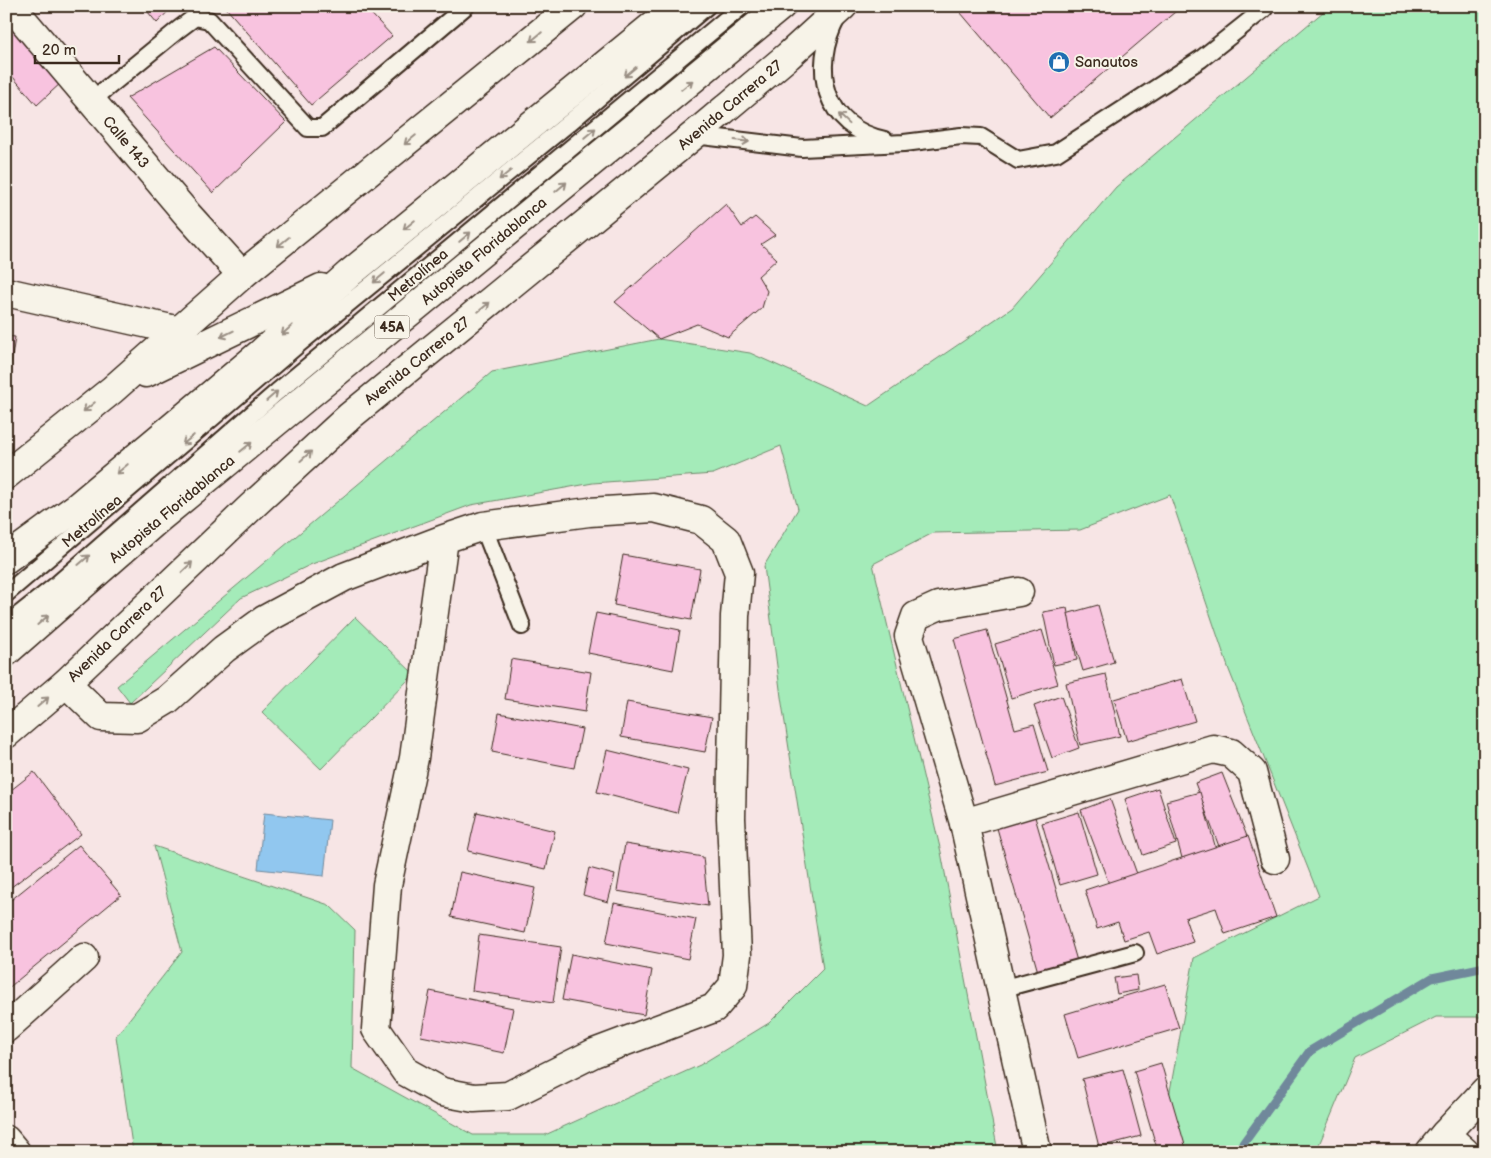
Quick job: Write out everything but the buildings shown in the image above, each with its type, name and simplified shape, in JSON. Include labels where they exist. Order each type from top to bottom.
[{"type":"main road","name":"Calle 143","points":[[11,6],[242,275]]},
{"type":"main road","points":[[6,475],[112,390],[242,275],[573,6]]},
{"type":"main road","points":[[6,559],[77,507],[260,354],[349,274],[677,6]]},
{"type":"main road","name":"Autopista Floridablanca","points":[[6,652],[157,520],[781,6]]},
{"type":"main road","name":"Avenida Carrera 27","points":[[6,734],[66,683],[251,507],[350,416],[694,135],[788,56],[843,6]]},
{"type":"main road","points":[[112,390],[349,274]]},
{"type":"main road","points":[[6,292],[180,330]]},
{"type":"main road","points":[[66,683],[101,718],[137,718],[167,700],[224,649],[264,620],[344,577],[444,539],[483,526],[589,512],[654,508],[701,520],[726,540],[739,573],[735,616],[731,818],[737,955],[733,986],[714,1008],[594,1053],[508,1096],[474,1098],[442,1092],[406,1072],[376,1029],[387,885],[414,758],[444,539]]},
{"type":"main road","points":[[1019,592],[938,606],[916,616],[909,636],[964,823],[1037,1152]]},
{"type":"main road","points":[[964,823],[1213,750],[1231,753],[1252,772],[1275,859]]},
{"type":"main road","points":[[6,1028],[84,958]]},
{"type":"main road","points":[[1465,1152],[1438,1143],[1485,1091]]},
{"type":"main road","points":[[6,1140],[16,1152]]},
{"type":"lane","points":[[92,102],[179,28],[195,18],[209,20],[308,128],[322,128],[466,6]]},
{"type":"lane","name":"Metrolínea","points":[[6,594],[300,343],[570,122],[707,6]]},
{"type":"lane","name":"Metrolínea","points":[[6,625],[55,586],[277,392],[742,6]]},
{"type":"lane","points":[[843,6],[832,28],[826,51],[823,72],[827,94],[837,113],[853,127],[872,137],[904,143]]},
{"type":"lane","points":[[694,135],[802,148],[904,143],[968,136],[981,137],[1018,160],[1056,152],[1201,59],[1264,9]]},
{"type":"lane","points":[[483,526],[522,626]]},
{"type":"lane","points":[[1001,989],[1135,953]]},
{"type":"green space","points":[[1330,6],[1485,6],[1485,1017],[1436,1017],[1355,1058],[1316,1152],[1159,1152],[1194,958],[1319,896],[1229,670],[1170,495],[1080,530],[933,533],[873,564],[941,852],[998,1152],[133,1152],[116,1036],[182,952],[154,846],[329,905],[355,930],[352,1068],[473,1135],[545,1135],[700,1065],[769,1023],[823,969],[781,697],[764,566],[798,509],[781,446],[713,474],[593,483],[471,505],[312,564],[241,598],[130,703],[117,686],[492,372],[659,339],[750,353],[868,406],[1012,308],[1116,187]]},
{"type":"green space","points":[[355,617],[414,674],[321,769],[262,712]]},
{"type":"water","points":[[264,813],[330,820],[324,876],[258,869]]},
{"type":"waterway","points":[[1237,1152],[1310,1051],[1432,978],[1485,967]]},
{"type":"place","name":"Sanautos","points":[[1059,62]]}]
